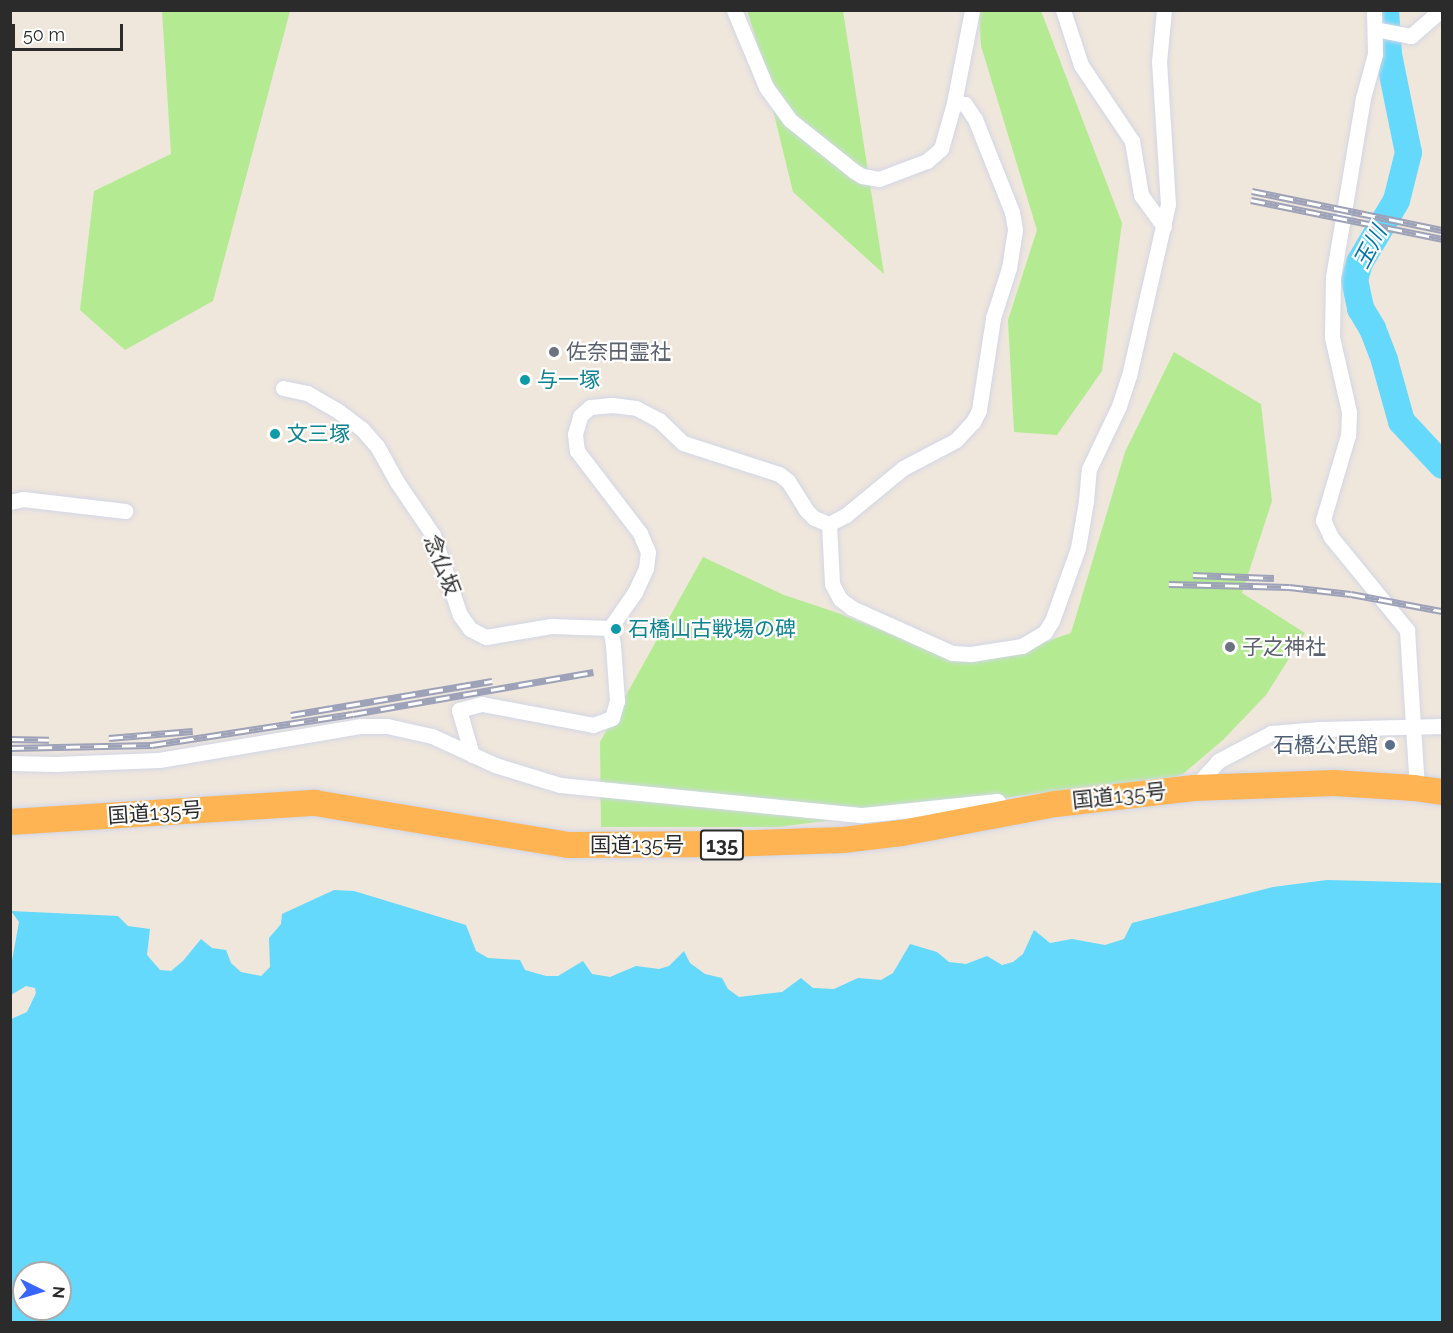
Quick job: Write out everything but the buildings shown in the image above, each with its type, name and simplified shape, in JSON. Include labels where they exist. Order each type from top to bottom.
[{"type":"highway","name":"国道135号","points":[[10,822],[315,804],[568,845],[667,845],[843,840],[902,833],[1007,812],[1109,797],[1194,788],[1324,783],[1431,790]]},
{"type":"street","points":[[734,10],[766,87],[790,120],[862,176],[879,179],[927,161],[941,149],[954,103],[972,10]]},
{"type":"street","points":[[1063,10],[1081,65],[1132,141],[1141,195],[1164,227]]},
{"type":"street","points":[[829,524],[832,584],[840,599],[852,608],[952,652],[972,654],[1022,646],[1045,632],[1052,621],[1078,548],[1089,469],[1119,406],[1129,376],[1164,227],[1168,204],[1159,62],[1164,10]]},
{"type":"street","points":[[1374,10],[1375,54],[1363,98],[1334,278],[1332,337],[1349,412],[1348,435],[1323,520],[1331,537],[1407,630],[1412,727],[1431,790]]},
{"type":"street","points":[[1375,29],[1411,36],[1441,10]]},
{"type":"street","points":[[472,755],[459,710],[482,704],[593,725],[612,718],[617,701],[610,628],[635,592],[646,568],[648,552],[640,533],[577,451],[575,434],[580,416],[590,407],[612,405],[636,408],[659,420],[683,443],[779,474],[788,481],[806,510],[814,518],[829,524],[846,515],[903,468],[956,440],[974,422],[980,410],[993,318],[1009,267],[1015,230],[1012,212],[975,119],[966,104],[954,103]]},
{"type":"street","name":"念仏坂","points":[[283,388],[307,393],[338,411],[362,429],[377,446],[397,482],[433,535],[460,615],[470,629],[486,637],[551,626],[610,628]]},
{"type":"street","points":[[10,502],[23,499],[125,510]]},
{"type":"street","points":[[10,763],[56,764],[159,760],[374,725],[422,733],[526,776],[560,784],[863,815],[997,801],[1007,812]]},
{"type":"street","points":[[1194,788],[1218,761],[1271,733],[1320,729],[1443,726]]},
{"type":"green space","points":[[162,11],[290,11],[213,301],[125,350],[80,310],[94,191],[171,154]]},
{"type":"green space","points":[[747,11],[843,11],[884,274],[793,192]]},
{"type":"green space","points":[[979,11],[1041,11],[1122,223],[1102,371],[1057,435],[1014,432],[1008,320],[1037,230],[981,46]]},
{"type":"green space","points":[[1174,352],[1261,404],[1272,501],[1242,593],[1305,633],[1266,695],[1223,740],[1183,774],[1145,788],[1065,790],[778,827],[601,827],[600,742],[703,557],[784,595],[923,646],[1022,650],[1071,633],[1125,452]]},
{"type":"water","points":[[1327,880],[1442,883],[1442,1322],[11,1322],[11,1019],[27,1012],[36,993],[35,988],[26,986],[11,995],[11,966],[19,922],[11,911],[118,916],[128,926],[150,929],[147,955],[160,970],[171,971],[183,961],[201,939],[212,948],[226,950],[231,963],[241,972],[261,976],[270,967],[269,938],[281,924],[282,914],[334,890],[354,891],[466,925],[476,951],[488,958],[520,960],[525,970],[546,976],[558,976],[583,961],[592,974],[610,977],[636,966],[659,969],[669,966],[684,951],[690,963],[705,974],[722,978],[728,989],[739,997],[782,992],[801,978],[813,988],[834,989],[858,978],[881,980],[893,973],[910,944],[937,952],[949,962],[966,964],[987,956],[1002,965],[1013,962],[1023,954],[1034,930],[1050,943],[1072,939],[1105,945],[1124,939],[1132,923],[1273,887]]},
{"type":"waterway","name":"玉川","points":[[1385,10],[1388,54],[1408,152],[1396,200],[1359,262],[1354,279],[1360,308],[1372,328],[1384,360],[1401,421],[1442,465]]},
{"type":"railway","points":[[1252,191],[1442,230]]},
{"type":"railway","points":[[1251,200],[1442,239]]},
{"type":"railway","points":[[1193,575],[1274,578]]},
{"type":"railway","points":[[1169,584],[1289,587],[1351,594],[1442,611]]},
{"type":"railway","points":[[10,748],[152,745],[353,714],[593,672]]},
{"type":"railway","points":[[291,715],[492,681]]},
{"type":"railway","points":[[109,738],[193,731]]},
{"type":"railway","points":[[10,739],[49,740]]},
{"type":"place","name":"佐奈田霊社","points":[[554,352]]},
{"type":"place","name":"与一塚","points":[[525,380]]},
{"type":"place","name":"文三塚","points":[[275,434]]},
{"type":"place","name":"石橋山古戦場の碑","points":[[616,629]]},
{"type":"place","name":"子之神社","points":[[1230,647]]},
{"type":"place","name":"石橋公民館","points":[[1390,745]]}]
